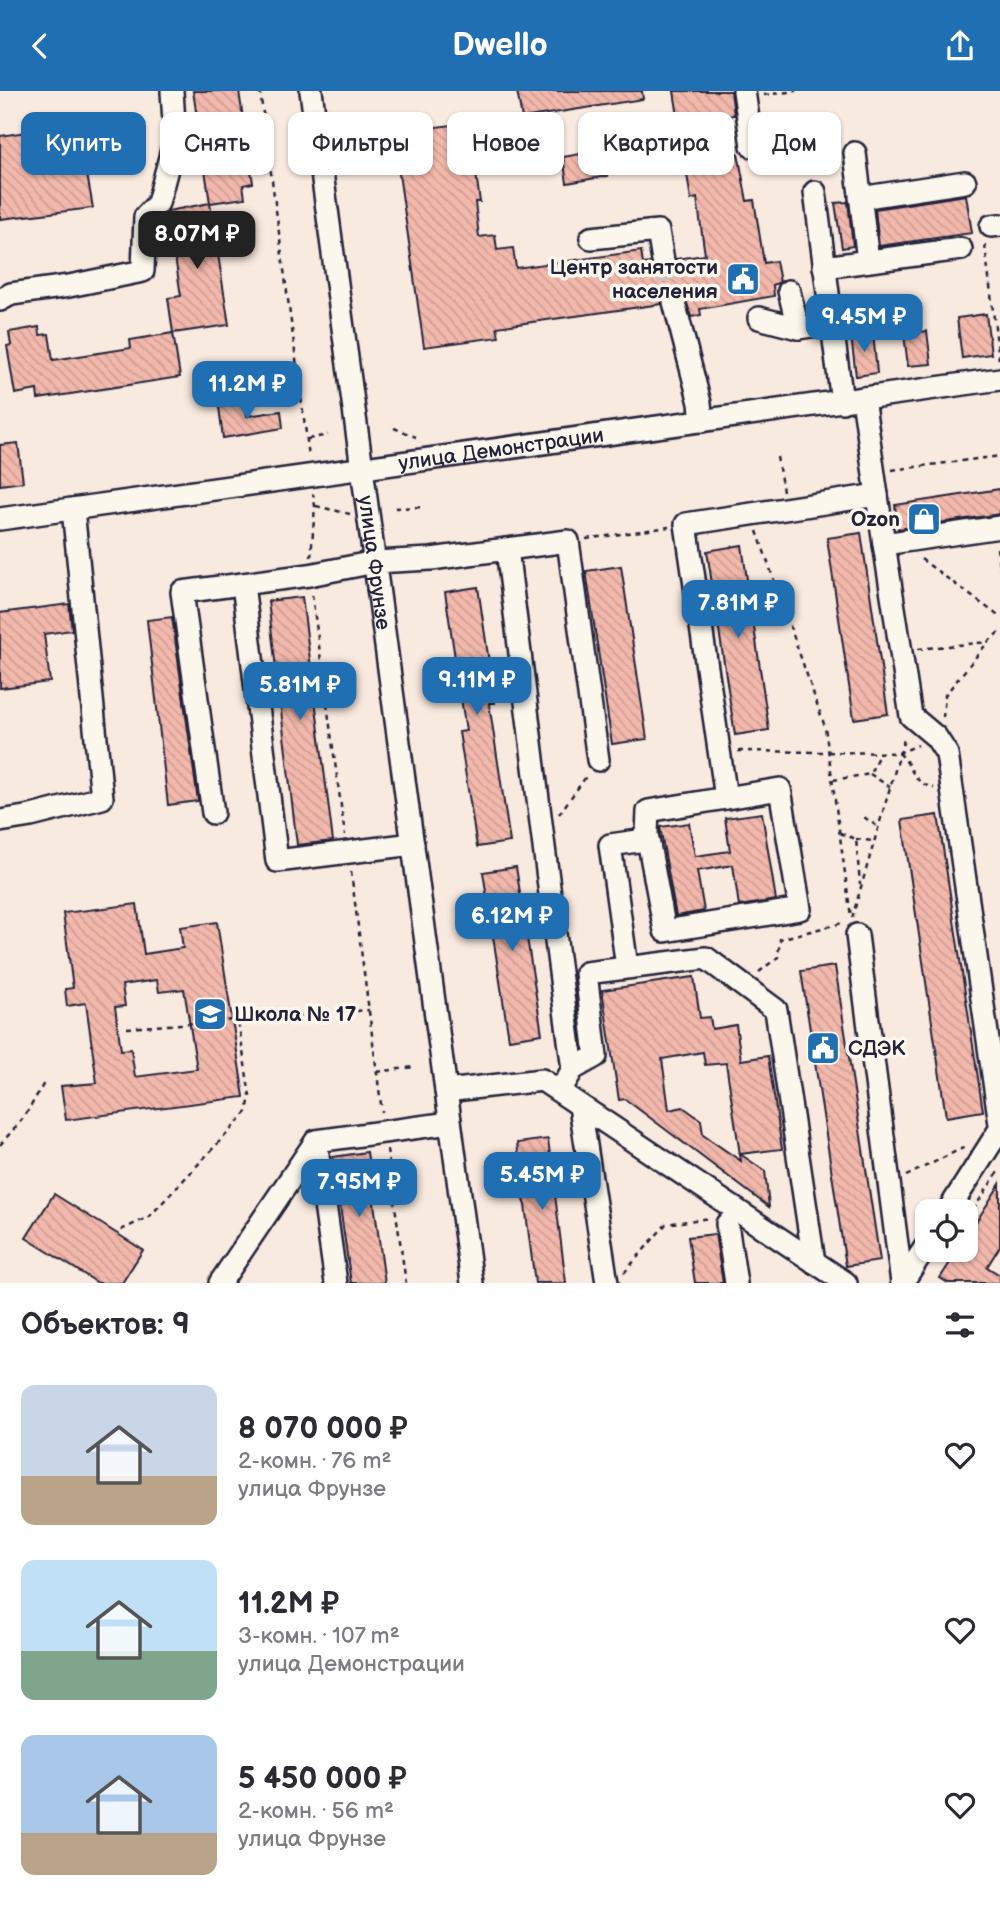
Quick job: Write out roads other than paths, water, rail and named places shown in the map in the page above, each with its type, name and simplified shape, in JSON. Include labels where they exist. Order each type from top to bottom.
[{"type":"street","points":[[0,300],[11,294],[143,271],[145,217],[158,203],[175,138],[172,91]]},
{"type":"street","name":"улица Фрунзе","points":[[310,91],[472,1283]]},
{"type":"street","points":[[753,93],[753,112]]},
{"type":"street","points":[[855,153],[867,261]]},
{"type":"street","points":[[860,198],[965,182]]},
{"type":"street","points":[[815,192],[842,402]]},
{"type":"street","points":[[591,238],[658,231],[663,261]]},
{"type":"street","points":[[824,267],[961,249]]},
{"type":"street","points":[[789,291],[798,328]]},
{"type":"street","points":[[674,302],[701,403],[702,421]]},
{"type":"street","points":[[759,318],[798,328],[832,323]]},
{"type":"street","name":"улица Демонстрации","points":[[0,519],[842,402],[999,371]]},
{"type":"street","points":[[863,398],[877,495],[891,543],[901,651],[911,716],[936,737],[947,754],[1000,1124]]},
{"type":"street","points":[[726,798],[686,524],[877,495]]},
{"type":"street","points":[[0,821],[31,816],[102,797],[73,509]]},
{"type":"street","points":[[891,543],[1000,527]]},
{"type":"street","points":[[213,813],[182,592],[309,575],[375,562],[431,559],[568,541],[598,760]]},
{"type":"street","points":[[507,549],[544,836],[548,889],[573,1069]]},
{"type":"street","points":[[243,584],[277,860],[413,844]]},
{"type":"street","points":[[780,789],[800,909],[664,932],[647,834],[648,810],[780,789]]},
{"type":"street","points":[[626,967],[610,845],[638,841],[647,834]]},
{"type":"street","points":[[854,928],[902,1283]]},
{"type":"street","points":[[560,1091],[573,1069],[596,1056],[586,973],[706,958],[776,1010],[827,1275]]},
{"type":"street","points":[[446,1091],[542,1080],[827,1275]]},
{"type":"street","points":[[580,1105],[615,1278]]},
{"type":"street","points":[[220,1283],[316,1141],[450,1122]]},
{"type":"street","points":[[956,1199],[1000,1129]]},
{"type":"street","points":[[316,1141],[336,1283]]},
{"type":"street","points":[[722,1221],[736,1283]]},
{"type":"street","points":[[902,1283],[916,1262]]},
{"type":"tunnel","points":[[663,261],[674,302]]},
{"type":"place","name":"Центр занятости населения","points":[[743,279]]},
{"type":"place","name":"Ozon","points":[[924,519]]},
{"type":"place","name":"Школа № 17","points":[[210,1014]]},
{"type":"place","name":"СДЭК","points":[[823,1048]]}]
